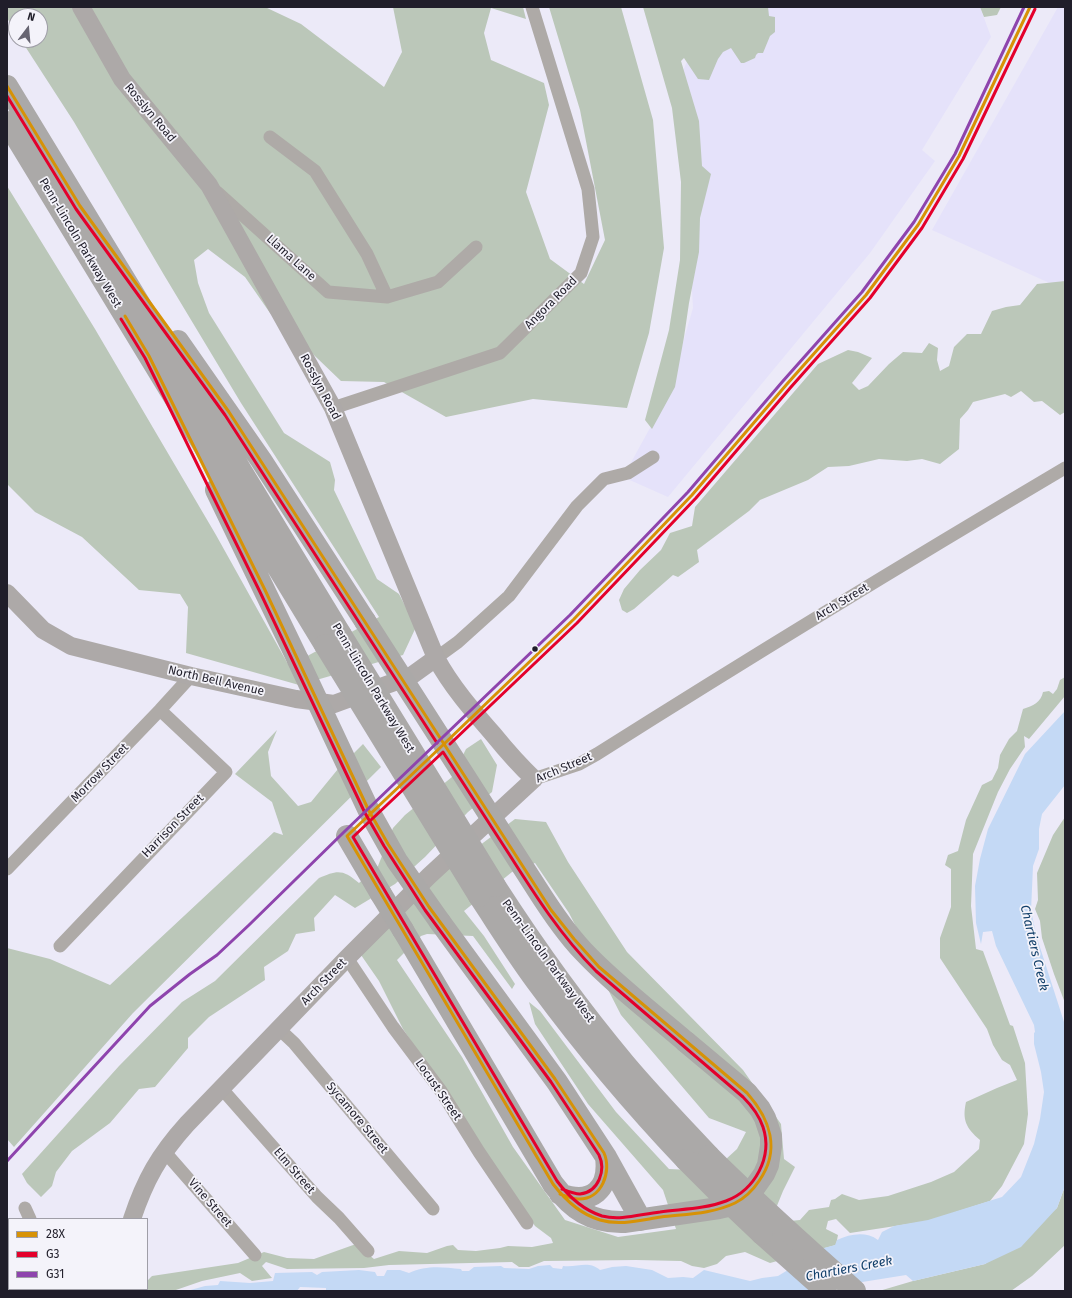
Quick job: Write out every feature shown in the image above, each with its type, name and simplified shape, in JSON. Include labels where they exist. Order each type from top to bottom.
[{"type":"highway","name":"Penn-Lincoln Parkway West","points":[[7,86],[80,206],[333,640],[487,891],[514,950],[574,1031],[648,1120],[686,1160],[756,1228],[826,1291]]},
{"type":"highway","name":"Penn-Lincoln Parkway West","points":[[7,122],[149,356],[333,640]]},
{"type":"highway","points":[[80,206],[233,418],[537,889],[567,932],[582,950],[615,982],[747,1093],[760,1108],[769,1127],[771,1146],[768,1165],[759,1183],[745,1197],[728,1206],[641,1220],[614,1223],[595,1219],[577,1209],[560,1194],[553,1184],[346,836]]},
{"type":"highway","points":[[149,356],[265,590],[369,811],[397,861],[557,1082],[606,1157],[641,1220]]},
{"type":"highway","name":"Penn-Lincoln Parkway West","points":[[487,891],[534,945],[593,1025],[662,1107],[709,1156],[764,1209],[855,1291]]},
{"type":"highway","points":[[560,1194],[578,1199],[586,1198],[595,1194],[604,1181],[607,1165],[606,1157]]},
{"type":"street","name":"Rosslyn Road","points":[[81,7],[122,79],[209,185],[333,408],[443,672],[471,710],[534,779]]},
{"type":"street","name":"Angora Road","points":[[333,408],[500,353],[581,273],[593,237],[588,189],[532,7]]},
{"type":"street","points":[[270,137],[315,171],[367,254],[387,297]]},
{"type":"street","name":"Llama Lane","points":[[209,185],[328,292],[387,297],[438,282],[476,247]]},
{"type":"street","points":[[436,658],[458,642],[510,596],[577,506],[604,479],[628,473],[653,457]]},
{"type":"street","name":"Arch Street","points":[[132,1218],[148,1178],[164,1151],[187,1124],[347,958],[429,876],[534,779],[579,764],[591,757],[740,664],[1065,468]]},
{"type":"street","name":"North Bell Avenue","points":[[7,593],[43,630],[71,646],[191,676],[296,699],[334,704],[411,676],[436,658]]},
{"type":"street","name":"Morrow Street","points":[[7,870],[191,676]]},
{"type":"street","name":"Harrison Street","points":[[60,946],[226,772],[160,710]]},
{"type":"street","name":"Locust Street","points":[[347,958],[393,1027],[441,1092],[527,1223]]},
{"type":"street","name":"Sycamore Street","points":[[279,1029],[294,1043],[433,1209]]},
{"type":"street","name":"Elm Street","points":[[222,1089],[317,1197],[339,1218],[368,1251]]},
{"type":"street","name":"Vine Street","points":[[164,1151],[255,1255]]},
{"type":"shaded area","points":[[710,7],[980,7],[991,37],[922,150],[935,161],[870,253],[668,497],[623,477],[667,397],[693,308],[680,78]]},
{"type":"shaded area","points":[[1058,7],[1065,7],[1065,290],[932,230]]},
{"type":"green space","points":[[7,7],[265,7],[301,24],[384,87],[402,52],[393,7],[523,7],[526,19],[491,8],[484,33],[491,60],[544,83],[549,105],[526,192],[550,259],[584,284],[605,240],[580,110],[549,7],[621,7],[653,120],[664,248],[649,333],[627,408],[533,399],[446,417],[384,382],[341,381],[270,313],[245,277],[208,249],[194,260],[198,283],[209,313],[284,433],[330,462],[335,480],[334,490],[377,579],[399,594],[416,627],[403,655],[299,685],[186,653],[188,607],[180,594],[139,590],[82,537],[35,512],[7,484],[7,186],[95,329],[216,535],[289,666],[379,617],[241,403],[74,122],[26,48],[48,48],[48,8],[8,8],[8,20]]},
{"type":"green space","points":[[643,7],[768,7],[769,16],[775,17],[775,32],[770,36],[763,53],[758,53],[755,58],[741,63],[731,48],[723,52],[718,59],[709,80],[698,79],[684,58],[681,61],[699,121],[702,166],[711,174],[700,218],[699,252],[675,387],[652,429],[645,420],[669,330],[680,260],[681,182],[672,108]]},
{"type":"green space","points":[[980,7],[1001,7],[997,15],[984,17]]},
{"type":"green space","points":[[1065,281],[1065,412],[1060,415],[1042,401],[1034,402],[1021,391],[1011,397],[1005,394],[973,402],[960,419],[959,449],[940,464],[922,459],[907,461],[879,459],[849,466],[828,467],[808,480],[760,500],[749,511],[697,550],[699,562],[678,577],[673,575],[634,609],[627,613],[622,610],[619,600],[624,589],[640,570],[661,550],[670,533],[692,526],[695,507],[818,364],[848,350],[858,352],[872,358],[852,383],[859,390],[868,386],[903,352],[922,353],[929,343],[938,348],[937,360],[940,371],[949,366],[954,347],[967,334],[981,334],[992,311],[1020,305],[1037,284]]},
{"type":"green space","points":[[1065,677],[1065,696],[1029,739],[1024,736],[1025,747],[1010,769],[998,792],[973,854],[971,906],[976,949],[983,951],[1010,1025],[1013,1026],[1025,1063],[1028,1114],[1024,1144],[1002,1186],[990,1201],[928,1221],[850,1233],[836,1219],[828,1221],[826,1229],[838,1235],[836,1245],[770,1263],[745,1252],[726,1256],[717,1264],[704,1268],[692,1266],[681,1261],[636,1260],[544,1261],[529,1267],[519,1267],[512,1262],[389,1265],[364,1268],[287,1269],[266,1262],[262,1266],[272,1278],[252,1281],[240,1273],[202,1281],[173,1291],[108,1291],[148,1290],[148,1280],[152,1276],[238,1263],[264,1252],[287,1258],[314,1259],[356,1244],[374,1259],[399,1251],[427,1253],[453,1245],[458,1250],[476,1251],[508,1246],[532,1247],[553,1243],[551,1238],[535,1226],[403,1029],[379,981],[361,955],[440,875],[515,819],[546,822],[568,862],[627,952],[743,1070],[781,1124],[784,1159],[795,1167],[770,1223],[800,1220],[809,1210],[829,1207],[831,1200],[842,1194],[859,1200],[888,1196],[931,1182],[954,1172],[979,1149],[980,1140],[971,1132],[966,1123],[966,1102],[1017,1080],[1010,1065],[1002,1060],[993,1045],[987,1029],[940,958],[940,938],[951,907],[951,869],[945,865],[948,855],[958,851],[966,820],[982,785],[992,780],[998,768],[1000,755],[1009,739],[1017,731],[1023,709],[1036,703],[1043,692],[1049,691],[1053,694],[1057,689],[1060,680]],"holes":[[[535,863],[569,913],[621,1015],[709,1118],[746,1132],[737,1149],[713,1171],[669,1169],[616,1112],[540,1011],[529,1002],[535,1024],[588,1104],[663,1190],[676,1229],[618,1237],[565,1220],[513,1147],[462,1057],[397,960],[421,936],[427,934],[473,936],[512,989],[515,984],[484,936],[464,911],[512,872]]]},
{"type":"green space","points":[[277,730],[268,752],[271,776],[298,806],[311,802],[338,769],[363,744],[381,767],[133,1013],[14,1147],[7,1139],[7,948],[50,959],[110,985],[274,832],[283,835],[272,802],[235,774]]},
{"type":"green space","points":[[481,739],[497,765],[492,792],[468,812],[425,857],[395,884],[355,908],[335,895],[314,918],[315,931],[296,934],[288,951],[264,967],[265,980],[209,1017],[188,1038],[188,1048],[155,1087],[139,1089],[110,1123],[72,1151],[56,1172],[52,1186],[41,1197],[27,1183],[22,1174],[119,1066],[182,1002],[215,981],[319,878],[331,873],[340,872],[349,875],[359,883],[378,866],[393,828],[405,815],[452,777],[466,749]]},
{"type":"green space","points":[[1065,817],[1065,1003],[1042,938],[1040,921],[1035,909],[1038,900],[1037,873],[1053,835]]},
{"type":"green space","points":[[1065,1186],[1065,1245],[1032,1276],[1011,1291],[879,1291],[913,1281],[985,1264],[1057,1208]]},
{"type":"water","name":"Chartiers Creek","points":[[1065,711],[1065,785],[1042,814],[1039,829],[1039,849],[1033,866],[1031,911],[1037,938],[1065,1025],[1065,1186],[1057,1208],[1021,1247],[985,1264],[913,1281],[906,1275],[806,1291],[326,1291],[326,1288],[300,1287],[297,1291],[187,1291],[205,1286],[218,1285],[220,1281],[250,1283],[273,1281],[275,1273],[312,1272],[317,1275],[322,1272],[359,1270],[375,1272],[377,1276],[384,1276],[387,1270],[400,1270],[409,1273],[415,1270],[434,1267],[469,1271],[474,1267],[501,1266],[504,1268],[529,1269],[538,1266],[550,1265],[553,1268],[562,1269],[563,1266],[591,1265],[600,1270],[626,1266],[652,1270],[668,1278],[693,1278],[704,1270],[750,1281],[778,1276],[824,1248],[835,1245],[837,1240],[842,1238],[863,1234],[878,1240],[882,1232],[894,1226],[928,1220],[1002,1197],[1021,1177],[1034,1144],[1044,1092],[1034,1044],[1034,1025],[996,946],[992,931],[983,932],[981,944],[976,923],[975,886],[988,829],[1025,754]]},
{"type":"transit line","name":"G31","points":[[7,1161],[150,1006],[190,974],[217,955],[249,925],[570,615],[688,492],[862,292],[914,222],[955,154],[1024,7]]},
{"type":"transit line","name":"28X","points":[[444,744],[574,619],[692,495],[866,295],[918,225],[959,156],[1030,7]]},
{"type":"transit line","name":"G3","points":[[450,744],[577,623],[696,498],[870,298],[922,228],[963,159],[1035,9]]},
{"type":"transit line","name":"28X","points":[[7,86],[80,206],[229,412],[444,744]]},
{"type":"transit line","name":"G3","points":[[7,96],[76,209],[225,415],[437,743]]},
{"type":"transit line","name":"28X","points":[[125,316],[149,356],[265,590],[369,811],[388,844],[429,907],[555,1079],[604,1153],[607,1168],[606,1176],[599,1190],[593,1195],[578,1199],[560,1194]]},
{"type":"transit line","name":"G3","points":[[121,319],[145,358],[260,592],[365,813],[384,846],[425,910],[551,1082],[599,1155],[602,1167],[601,1173],[596,1185],[592,1189],[580,1194],[562,1189]]},
{"type":"transit line","name":"28X","points":[[444,744],[551,910],[574,939],[599,967],[747,1093],[762,1113],[770,1135],[770,1158],[766,1169],[757,1184],[739,1201],[726,1207],[708,1211],[630,1222],[608,1222],[586,1214],[574,1206],[553,1184],[347,836],[444,744]]},
{"type":"transit line","name":"G3","points":[[443,752],[539,900],[583,958],[596,971],[743,1097],[755,1111],[763,1127],[766,1150],[759,1171],[753,1181],[736,1196],[718,1204],[702,1207],[616,1218],[602,1216],[583,1207],[572,1198],[557,1181],[353,837],[443,752]]}]
